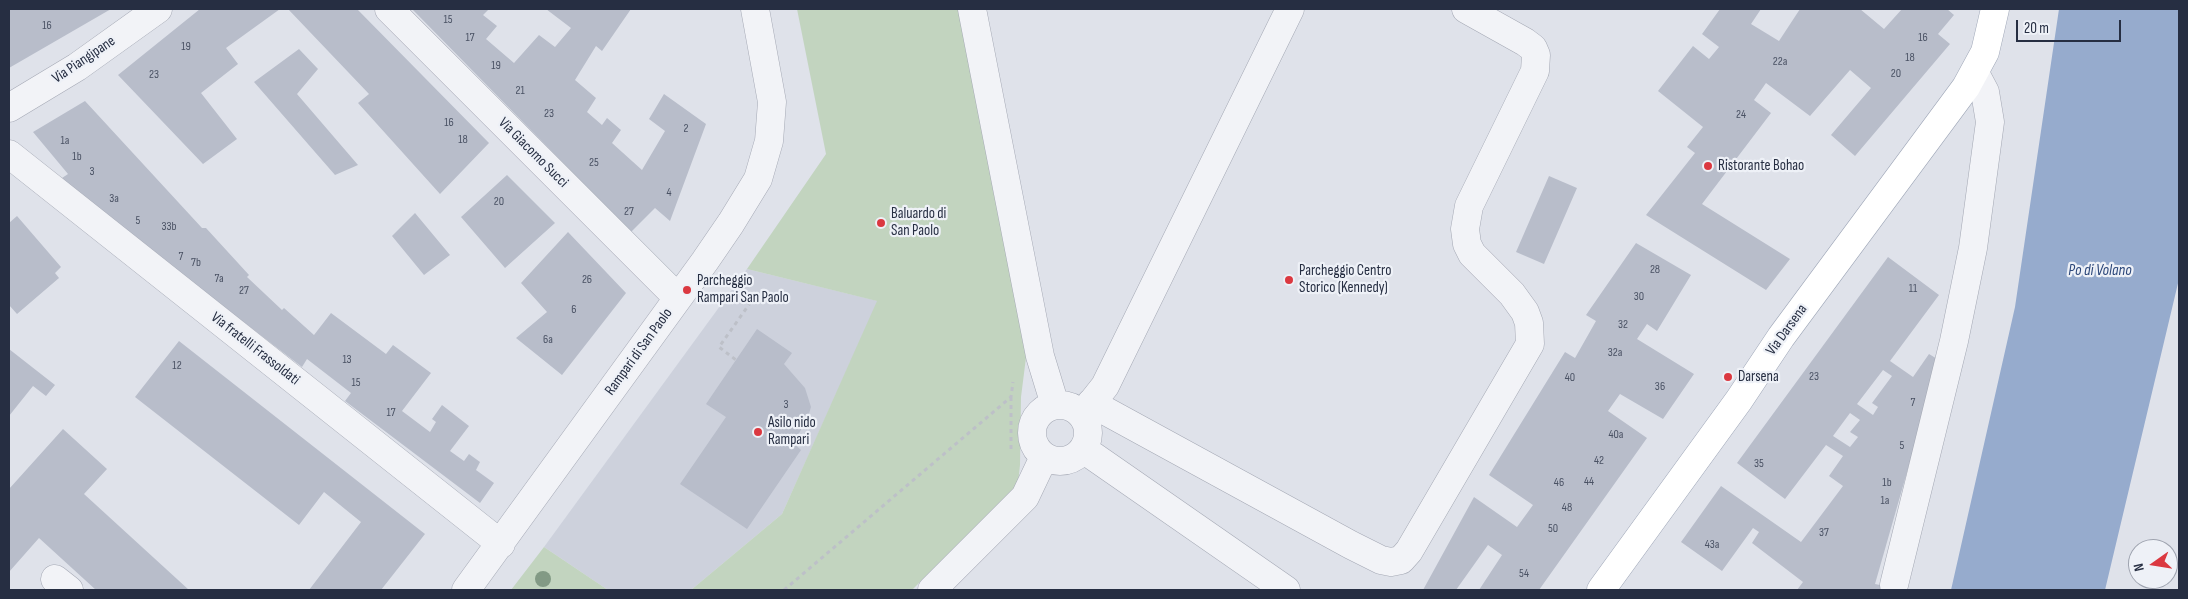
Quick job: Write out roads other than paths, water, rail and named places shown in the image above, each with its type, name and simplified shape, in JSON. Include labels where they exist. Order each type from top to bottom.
[{"type":"main road","name":"Via Darsena","points":[[1601,590],[1739,400],[1781,337],[1975,73],[1985,52],[1995,9]]},
{"type":"street","name":"Via Piangipane","points":[[9,108],[77,67],[158,9]]},
{"type":"street","name":"Via Giacomo Succi","points":[[389,9],[678,298]]},
{"type":"street","name":"Rampari di San Paolo","points":[[466,590],[705,261],[758,179],[769,141],[772,102],[754,9]]},
{"type":"street","points":[[972,9],[1040,356],[1055,405]]},
{"type":"street","points":[[1290,9],[1105,386],[1087,409],[1086,423],[1088,436],[1084,450],[1070,460],[1060,462],[1044,457],[1037,450],[1032,430],[1034,421],[1043,410],[1055,405],[1087,409],[1382,560],[1391,562],[1401,560],[1409,551],[1530,344],[1529,323],[1525,312],[1512,294],[1472,254],[1467,244],[1465,229],[1469,206],[1534,71],[1536,55],[1533,48],[1526,42],[1466,9]]},
{"type":"street","points":[[1894,585],[1950,358],[1973,248],[1990,122],[1985,92],[1975,73]]},
{"type":"street","name":"Via fratelli Frassoldati","points":[[9,154],[501,544]]},
{"type":"street","points":[[1084,450],[1286,590]]},
{"type":"street","points":[[932,590],[1025,498],[1044,457]]},
{"type":"water","name":"Po di Volano","points":[[2059,9],[2179,9],[2179,279],[2105,590],[1951,590],[2015,307]]},
{"type":"place","name":"Ristorante Bohao","points":[[1708,166]]},
{"type":"place","name":"Baluardo di San Paolo","points":[[881,223]]},
{"type":"place","name":"Parcheggio Centro Storico (Kennedy)","points":[[1289,280]]},
{"type":"place","name":"Parcheggio Rampari San Paolo","points":[[687,290]]},
{"type":"place","name":"Darsena","points":[[1728,377]]},
{"type":"place","name":"Asilo nido Rampari","points":[[758,432]]}]
